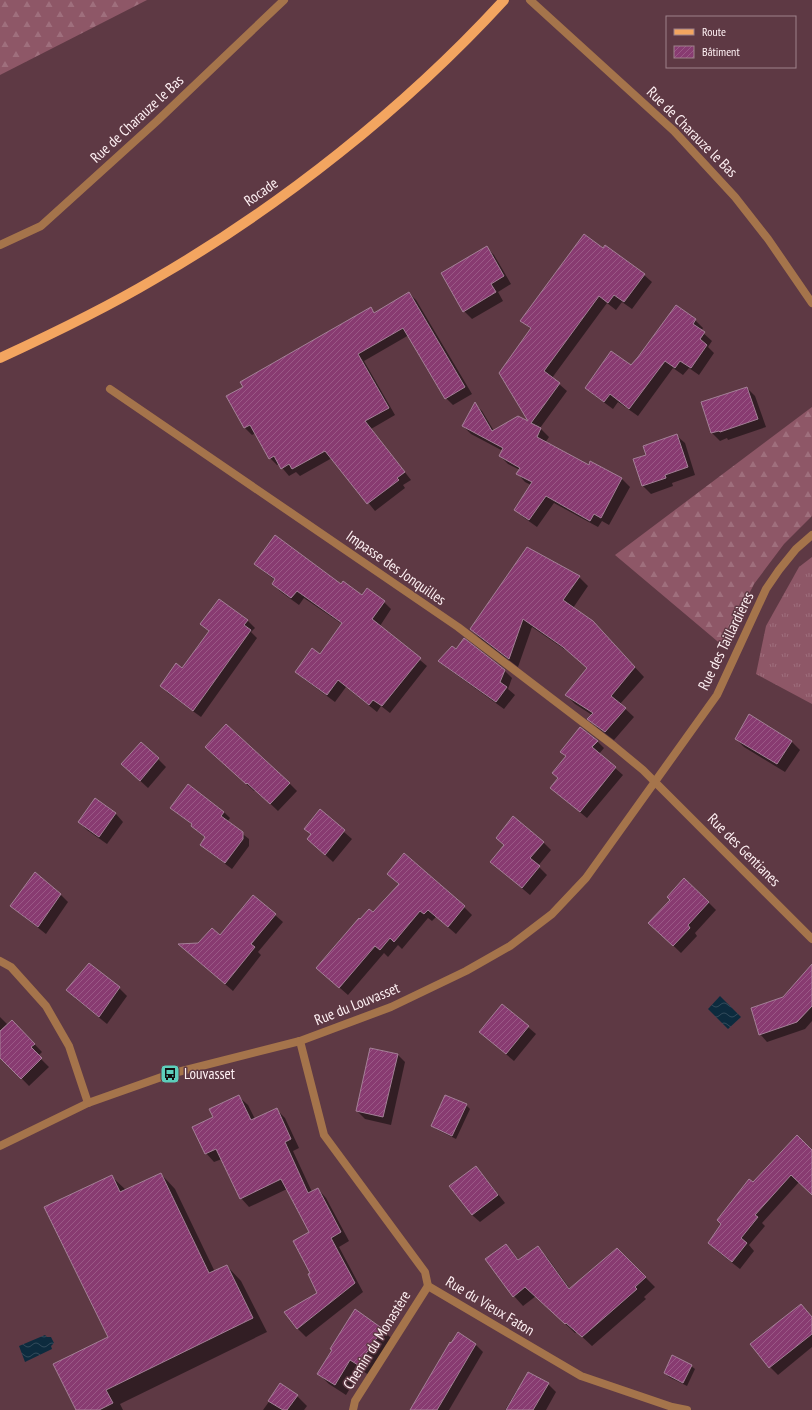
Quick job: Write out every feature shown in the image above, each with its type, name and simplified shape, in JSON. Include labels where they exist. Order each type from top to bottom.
[{"type":"main road","name":"Rocade","points":[[0,358],[57,332],[153,280],[229,233],[308,177],[388,112],[472,35],[504,0]]},
{"type":"street","name":"Rue de Charauze le Bas","points":[[0,245],[42,226],[284,0]]},
{"type":"street","name":"Rue de Charauze le Bas","points":[[530,0],[674,131],[735,197],[768,239],[812,303]]},
{"type":"street","name":"Impasse des Jonquilles","points":[[110,389],[458,627],[614,746],[656,782]]},
{"type":"street","name":"Rue des Taillardières","points":[[656,782],[717,695],[766,589],[796,549],[812,535]]},
{"type":"street","name":"Rue des Gentianes","points":[[656,782],[812,939]]},
{"type":"street","name":"Rue du Louvasset","points":[[0,1146],[88,1103],[170,1074],[300,1042],[391,1007],[466,971],[510,946],[552,914],[586,878],[656,782]]},
{"type":"street","points":[[796,922],[812,930]]},
{"type":"street","points":[[0,961],[11,967],[46,1006],[69,1046],[88,1103]]},
{"type":"street","name":"Rue du Vieux Faton","points":[[300,1042],[324,1135],[425,1272],[428,1286],[581,1376],[672,1407],[687,1410]]},
{"type":"street","name":"Chemin du Monastère","points":[[353,1410],[355,1401],[428,1286]]},
{"type":"green space","points":[[0,0],[147,0],[0,75]]},
{"type":"green space","points":[[812,407],[812,516],[784,544],[754,584],[723,646],[615,555]]},
{"type":"green space","points":[[812,557],[812,704],[756,674],[766,626],[799,567]]},
{"type":"water","points":[[720,996],[741,1017],[728,1029],[708,1009]]},
{"type":"water","points":[[45,1335],[47,1337],[51,1337],[54,1343],[51,1346],[52,1349],[25,1362],[19,1346]]},
{"type":"building","points":[[584,234],[603,248],[605,245],[645,274],[624,302],[614,295],[608,303],[599,296],[544,371],[560,383],[531,423],[541,428],[537,437],[589,465],[590,461],[622,478],[601,518],[594,514],[590,521],[546,496],[529,520],[514,510],[532,482],[516,474],[520,468],[499,456],[503,448],[462,426],[475,402],[492,431],[518,416],[528,421],[499,373],[531,328],[520,321]]},
{"type":"building","points":[[487,246],[504,276],[491,284],[496,292],[463,312],[441,273]]},
{"type":"building","points":[[409,292],[465,387],[445,399],[403,328],[358,354],[389,408],[365,421],[405,472],[397,478],[399,480],[367,504],[325,451],[292,469],[289,464],[281,469],[274,456],[269,459],[250,425],[244,428],[226,396],[243,387],[240,382],[371,307],[374,313]]},
{"type":"building","points":[[676,305],[696,319],[693,324],[705,332],[700,339],[707,345],[691,368],[680,361],[675,368],[665,361],[629,409],[610,394],[604,402],[585,388],[611,351],[631,365]]},
{"type":"building","points":[[747,387],[758,419],[720,432],[711,433],[701,402]]},
{"type":"building","points":[[677,434],[688,467],[665,475],[666,478],[642,486],[633,459],[646,455],[643,446]]},
{"type":"building","points":[[275,535],[341,584],[343,581],[362,595],[367,588],[385,601],[372,619],[421,658],[382,706],[373,700],[369,705],[338,680],[327,695],[295,672],[312,648],[320,654],[342,623],[297,591],[291,598],[272,584],[275,579],[254,564]]},
{"type":"building","points":[[527,547],[580,576],[563,600],[593,621],[635,667],[611,696],[626,708],[605,732],[587,719],[593,713],[565,695],[587,668],[563,647],[523,619],[509,659],[470,629]]},
{"type":"building","points":[[219,599],[248,620],[244,625],[251,630],[193,711],[160,686],[176,663],[182,668],[209,631],[200,624]]},
{"type":"building","points":[[464,638],[505,670],[500,682],[507,687],[496,702],[438,661],[452,646],[456,649]]},
{"type":"building","points":[[749,714],[792,741],[777,764],[735,739]]},
{"type":"building","points":[[226,724],[290,783],[270,804],[205,747]]},
{"type":"building","points":[[580,727],[598,741],[592,747],[616,767],[580,812],[550,788],[558,778],[552,773],[566,756],[560,752]]},
{"type":"building","points":[[141,742],[159,758],[140,781],[121,764]]},
{"type":"building","points":[[188,784],[224,812],[221,816],[243,832],[243,839],[225,863],[200,845],[205,837],[191,826],[192,824],[170,808]]},
{"type":"building","points":[[95,798],[116,813],[99,837],[78,822]]},
{"type":"building","points":[[320,809],[345,830],[325,855],[307,839],[311,834],[304,829]]},
{"type":"building","points":[[513,816],[544,842],[530,858],[540,866],[522,888],[490,862],[504,845],[496,838]]},
{"type":"building","points":[[404,853],[465,906],[448,927],[428,910],[424,914],[420,911],[394,942],[390,938],[380,950],[375,946],[339,988],[316,968],[359,918],[360,919],[369,909],[373,912],[399,884],[387,874]]},
{"type":"building","points":[[35,872],[61,894],[38,927],[10,906]]},
{"type":"building","points":[[684,878],[709,902],[688,925],[690,928],[673,946],[648,923],[670,900],[667,897]]},
{"type":"building","points":[[253,895],[276,914],[251,944],[255,947],[225,984],[178,944],[198,943],[212,928],[220,935]]},
{"type":"building","points":[[89,963],[120,987],[99,1017],[66,990]]},
{"type":"building","points":[[812,964],[812,1006],[797,1022],[759,1035],[751,1008],[783,997]]},
{"type":"building","points":[[502,1004],[529,1026],[506,1054],[479,1032]]},
{"type":"building","points":[[12,1020],[35,1044],[31,1047],[42,1058],[21,1079],[0,1058],[0,1031]]},
{"type":"building","points":[[370,1048],[398,1054],[383,1117],[356,1111]]},
{"type":"building","points":[[239,1095],[251,1120],[277,1108],[291,1139],[285,1142],[308,1193],[318,1188],[341,1232],[331,1238],[355,1283],[297,1329],[284,1312],[317,1293],[308,1274],[310,1273],[293,1241],[309,1232],[281,1179],[240,1199],[216,1149],[205,1154],[192,1127],[213,1117],[209,1109]]},
{"type":"building","points":[[445,1095],[467,1104],[452,1136],[431,1126]]},
{"type":"building","points":[[797,1135],[812,1150],[812,1195],[791,1175],[755,1215],[758,1217],[741,1238],[747,1243],[732,1262],[708,1243],[721,1224],[717,1220],[749,1179],[753,1182]]},
{"type":"building","points":[[476,1166],[498,1195],[472,1215],[449,1186]]},
{"type":"building","points":[[161,1173],[209,1273],[227,1265],[253,1318],[106,1390],[113,1403],[99,1410],[76,1410],[53,1364],[108,1337],[44,1207],[112,1175],[120,1192]]},
{"type":"building","points":[[506,1244],[518,1260],[538,1246],[569,1289],[617,1248],[646,1277],[635,1287],[637,1289],[582,1337],[566,1323],[565,1324],[525,1287],[513,1297],[485,1259]]},
{"type":"building","points":[[801,1304],[812,1317],[812,1334],[769,1368],[750,1344]]},
{"type":"building","points":[[355,1309],[383,1329],[358,1365],[350,1360],[335,1385],[317,1374],[332,1350],[330,1349]]},
{"type":"building","points":[[458,1332],[476,1344],[437,1410],[410,1410],[450,1342],[451,1343]]},
{"type":"building","points":[[672,1355],[692,1365],[683,1383],[664,1373]]},
{"type":"building","points":[[528,1372],[549,1383],[533,1410],[506,1410]]},
{"type":"building","points":[[280,1383],[298,1395],[287,1410],[283,1410],[268,1401]]},
{"type":"place","name":"Louvasset","points":[[170,1074]]}]
